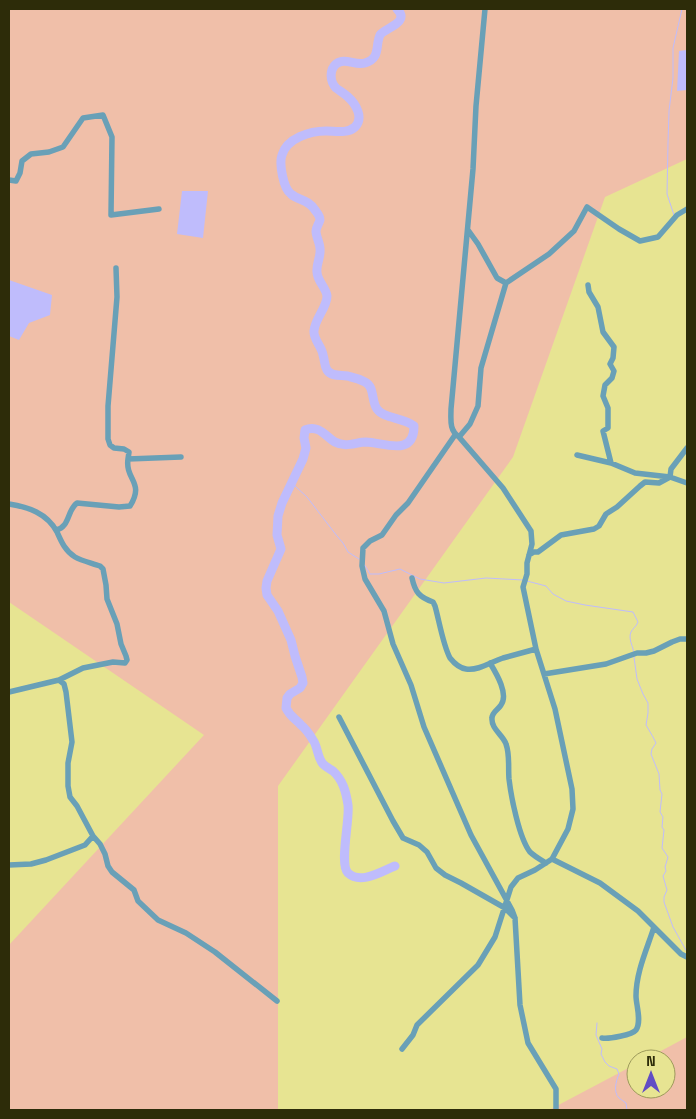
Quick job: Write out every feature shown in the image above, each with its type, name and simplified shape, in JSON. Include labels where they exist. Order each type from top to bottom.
[{"type":"street","points":[[402,1049],[417,1025],[478,965],[495,937],[511,888],[518,878],[552,859],[568,829],[573,809],[573,798],[555,709],[536,649],[523,587],[532,544],[530,531],[503,488],[451,428],[451,409],[474,169],[476,106],[485,9]]},
{"type":"street","points":[[9,180],[16,181],[22,161],[32,154],[49,152],[64,147],[83,118],[103,115],[112,137],[111,215],[159,209]]},
{"type":"street","points":[[556,1110],[556,1089],[528,1043],[520,1005],[515,918],[471,835],[424,727],[411,685],[393,644],[384,611],[365,579],[362,566],[363,548],[370,541],[382,535],[457,436],[470,424],[478,406],[481,368],[506,283],[549,254],[574,231],[587,207],[640,241],[658,237],[678,215],[687,209]]},
{"type":"street","points":[[468,230],[497,278],[506,283]]},
{"type":"street","points":[[56,530],[61,529],[65,525],[73,506],[77,503],[119,507],[130,506],[136,493],[136,487],[128,470],[129,452],[124,449],[114,448],[110,445],[108,439],[108,406],[117,297],[116,268]]},
{"type":"street","points":[[588,285],[589,292],[598,306],[603,332],[614,347],[613,358],[610,364],[614,371],[612,378],[605,385],[603,396],[608,408],[608,428],[603,431],[611,463]]},
{"type":"street","points":[[670,477],[671,469],[687,448]]},
{"type":"street","points":[[577,455],[611,463],[634,473],[670,477],[687,483]]},
{"type":"street","points":[[128,459],[181,457]]},
{"type":"street","points":[[529,555],[538,552],[561,535],[594,529],[600,526],[606,514],[617,507],[645,482],[659,483],[670,477]]},
{"type":"street","points":[[9,504],[26,507],[42,515],[56,530],[66,549],[74,556],[100,566],[103,569],[107,599],[117,624],[119,639],[127,660],[125,662],[113,662],[83,668],[59,680],[9,692]]},
{"type":"street","points":[[412,578],[416,592],[435,606],[446,648],[454,663],[467,669],[481,667],[536,649]]},
{"type":"street","points":[[544,674],[606,664],[637,653],[654,651],[680,639],[687,639]]},
{"type":"street","points":[[490,663],[501,685],[503,699],[501,705],[494,712],[492,721],[506,742],[510,781],[524,842],[531,853],[546,863]]},
{"type":"street","points":[[59,680],[64,684],[66,692],[72,742],[68,763],[70,797],[77,806],[92,836],[100,844],[112,872],[134,890],[138,901],[158,920],[186,932],[216,952],[277,1001]]},
{"type":"street","points":[[339,717],[403,838],[419,845],[427,852],[436,868],[445,875],[506,904]]},
{"type":"street","points":[[9,865],[31,864],[46,860],[85,845],[92,836]]},
{"type":"street","points":[[552,859],[600,883],[638,911],[681,954],[687,957]]},
{"type":"street","points":[[602,1038],[607,1039],[632,1034],[637,1029],[639,1009],[636,997],[638,974],[654,927]]},
{"type":"shaded area","points":[[9,9],[687,9],[687,159],[605,197],[513,457],[278,786],[278,1110],[9,1110],[9,945],[204,735],[9,602]]},
{"type":"shaded area","points":[[687,1037],[687,1110],[549,1110],[626,1069],[626,1099],[676,1099],[676,1049],[665,1049]]},
{"type":"water","points":[[687,50],[687,90],[677,91],[679,51]]},
{"type":"water","points":[[182,191],[208,191],[203,238],[177,234]]},
{"type":"water","points":[[9,280],[52,295],[50,315],[29,323],[19,340],[9,336]]},
{"type":"waterway","points":[[395,866],[372,876],[359,878],[348,873],[345,868],[348,812],[345,791],[342,782],[321,761],[315,743],[305,728],[291,716],[286,708],[287,698],[300,688],[303,683],[291,640],[278,611],[267,595],[266,588],[267,581],[281,549],[277,535],[278,516],[282,503],[303,459],[306,448],[305,430],[318,430],[335,442],[343,445],[366,442],[397,446],[409,442],[413,436],[414,426],[405,421],[384,415],[377,409],[368,384],[348,376],[332,374],[326,368],[322,352],[314,334],[316,322],[325,305],[327,296],[317,272],[320,247],[316,228],[320,217],[312,206],[288,191],[282,175],[281,164],[285,149],[294,140],[306,134],[320,131],[345,131],[352,129],[358,123],[359,115],[356,107],[332,83],[332,69],[336,64],[343,61],[361,64],[370,61],[377,51],[382,32],[399,22],[401,18],[397,9]]},
{"type":"waterway","points":[[674,215],[667,194],[669,111],[673,78],[673,48],[682,9]]},
{"type":"waterway","points":[[292,481],[307,497],[348,552],[359,559]]},
{"type":"waterway","points":[[364,564],[370,574],[400,569],[420,579],[444,583],[486,578],[523,580]]},
{"type":"waterway","points":[[527,581],[546,586],[553,594],[566,601],[633,612],[638,622],[630,635],[634,653]]},
{"type":"waterway","points":[[634,657],[637,679],[648,703],[646,725],[656,743],[651,754],[659,774],[662,794],[660,812],[663,817],[662,827],[664,830],[662,848],[668,857],[665,867],[666,871],[663,876],[667,890],[664,902],[673,927],[687,952]]},
{"type":"waterway","points":[[597,1023],[596,1035],[602,1049],[601,1054],[609,1066],[617,1069],[619,1074],[616,1083],[616,1093],[626,1103],[627,1110]]}]
